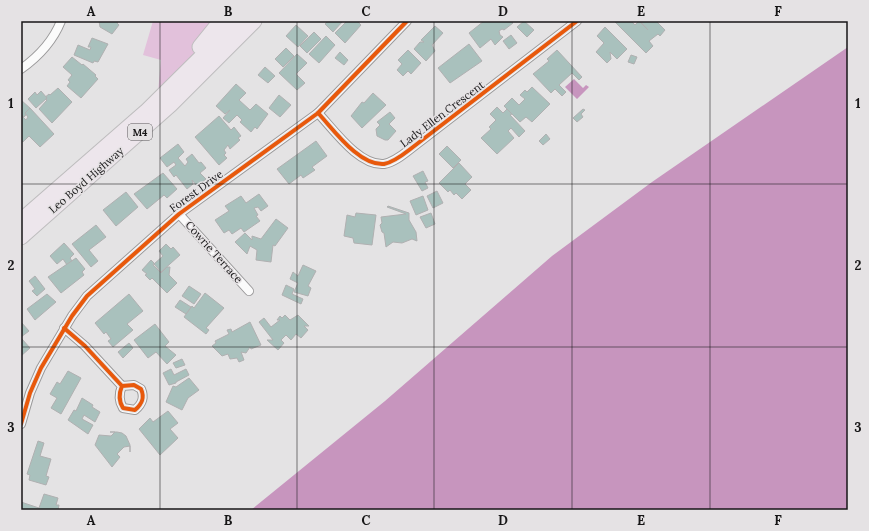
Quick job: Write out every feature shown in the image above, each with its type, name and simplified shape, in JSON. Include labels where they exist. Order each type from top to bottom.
[{"type":"highway","points":[[174,84],[189,60],[222,21]]},
{"type":"highway","name":"Leo Boyd Highway","points":[[21,221],[146,112],[238,21]]},
{"type":"highway","name":"Leo Boyd Highway","points":[[21,237],[170,105],[254,21]]},
{"type":"street","points":[[21,69],[31,62],[49,42],[61,21]]},
{"type":"street","name":"Forest Drive","points":[[21,424],[40,368],[64,328],[81,304],[93,291],[179,214],[318,113],[407,21]]},
{"type":"street","name":"Lady Ellen Crescent","points":[[318,113],[343,140],[367,161],[375,164],[386,164],[398,158],[413,147],[577,21]]},
{"type":"street","name":"Cowrie Terrace","points":[[179,214],[249,291]]},
{"type":"street","points":[[64,328],[85,346],[122,386]]},
{"type":"shaded area","points":[[153,21],[225,21],[158,92],[161,60],[143,55]]},
{"type":"shaded area","points":[[848,47],[848,510],[251,510],[385,401],[552,256],[652,182]]},
{"type":"shaded area","points":[[574,79],[583,88],[586,85],[589,87],[577,99],[565,87]]},
{"type":"building","points":[[99,21],[118,21],[117,23],[119,25],[112,34],[100,27]]},
{"type":"building","points":[[328,21],[343,21],[333,32],[325,24]]},
{"type":"building","points":[[347,21],[357,21],[361,25],[345,43],[335,33]]},
{"type":"building","points":[[484,21],[511,21],[513,23],[504,30],[502,29],[499,31],[500,35],[503,37],[495,45],[491,39],[480,48],[469,33]]},
{"type":"building","points":[[524,21],[534,30],[527,37],[517,27]]},
{"type":"building","points":[[614,21],[631,21],[635,25],[639,21],[648,30],[640,21],[656,21],[665,30],[660,36],[658,34],[649,41],[653,46],[646,53]]},
{"type":"building","points":[[296,25],[308,36],[298,47],[286,36]]},
{"type":"building","points":[[435,26],[443,33],[432,45],[435,51],[426,61],[414,49],[420,42],[424,42],[421,40]]},
{"type":"building","points":[[605,27],[627,49],[617,59],[610,52],[611,59],[607,63],[596,52],[604,43],[597,36]]},
{"type":"building","points":[[314,32],[321,39],[307,53],[300,46]]},
{"type":"building","points":[[511,35],[517,43],[509,49],[503,41]]},
{"type":"building","points":[[326,36],[335,45],[319,63],[309,54]]},
{"type":"building","points":[[92,38],[108,44],[98,62],[94,61],[93,63],[74,55],[78,45],[90,50],[91,47],[88,47]]},
{"type":"building","points":[[469,44],[482,61],[450,83],[438,68]]},
{"type":"building","points":[[286,48],[294,56],[283,67],[275,59]]},
{"type":"building","points":[[408,50],[421,63],[411,74],[408,71],[403,76],[397,70],[402,64],[398,60]]},
{"type":"building","points":[[557,50],[582,77],[579,80],[572,73],[559,85],[566,92],[562,96],[555,89],[551,93],[533,74],[549,61],[547,59]]},
{"type":"building","points":[[340,52],[348,60],[344,65],[335,58]]},
{"type":"building","points":[[297,54],[307,63],[296,74],[305,83],[297,90],[279,73]]},
{"type":"building","points":[[631,55],[637,57],[634,64],[628,62]]},
{"type":"building","points":[[72,57],[96,75],[95,76],[98,79],[81,98],[67,86],[70,82],[68,80],[72,75],[63,67]]},
{"type":"building","points":[[265,67],[275,76],[268,83],[258,75]]},
{"type":"building","points":[[236,84],[246,93],[239,100],[250,110],[256,104],[268,114],[257,129],[255,127],[251,132],[240,122],[242,120],[237,115],[229,123],[223,118],[230,110],[225,114],[216,106]]},
{"type":"building","points":[[532,87],[550,104],[532,122],[526,117],[520,122],[504,106],[512,98],[519,105],[525,99],[520,95],[525,90],[527,92]]},
{"type":"building","points":[[58,88],[72,102],[52,123],[39,109],[47,100],[44,98]]},
{"type":"building","points":[[41,91],[47,98],[36,108],[28,99],[35,92],[37,95]]},
{"type":"building","points":[[373,93],[386,105],[362,128],[351,116],[362,102],[364,103]]},
{"type":"building","points":[[279,95],[291,105],[280,117],[269,108]]},
{"type":"building","points":[[21,100],[31,109],[24,117],[21,114]]},
{"type":"building","points":[[497,107],[503,113],[507,109],[512,114],[510,115],[525,131],[519,137],[511,128],[508,131],[514,138],[497,154],[481,138],[491,129],[489,127],[496,120],[490,114]]},
{"type":"building","points":[[30,108],[54,134],[40,147],[29,136],[23,142],[21,141],[21,115],[26,120],[28,117],[25,113]]},
{"type":"building","points":[[583,109],[585,110],[581,114],[583,117],[577,122],[573,118]]},
{"type":"building","points":[[390,112],[395,118],[389,124],[396,131],[388,140],[385,140],[377,136],[376,129],[380,125],[377,122]]},
{"type":"building","points":[[219,116],[231,130],[234,127],[241,136],[238,138],[240,140],[230,149],[228,145],[224,150],[226,153],[224,155],[227,158],[219,165],[195,137]]},
{"type":"building","points":[[546,134],[550,139],[543,145],[539,141]]},
{"type":"building","points":[[316,141],[327,156],[312,167],[315,170],[303,178],[301,175],[289,184],[277,169]]},
{"type":"building","points":[[178,144],[184,152],[178,158],[185,166],[188,162],[186,159],[192,154],[199,163],[201,162],[206,168],[200,173],[206,179],[197,186],[192,180],[193,184],[187,189],[176,175],[174,177],[169,170],[176,165],[174,162],[167,167],[160,158]]},
{"type":"building","points":[[447,146],[461,160],[453,168],[439,154]]},
{"type":"building","points":[[459,163],[472,177],[465,184],[471,190],[462,199],[456,193],[454,195],[450,190],[448,192],[439,183]]},
{"type":"building","points":[[423,171],[428,181],[425,182],[428,188],[422,191],[413,176]]},
{"type":"building","points":[[163,173],[177,189],[167,198],[164,195],[147,209],[134,194]]},
{"type":"building","points":[[437,191],[443,203],[433,208],[427,196]]},
{"type":"building","points":[[126,192],[138,207],[116,226],[103,210]]},
{"type":"building","points":[[259,194],[268,206],[261,211],[258,207],[254,208],[258,215],[256,216],[260,221],[244,232],[241,228],[232,234],[229,230],[224,233],[215,220],[229,211],[225,206],[241,196],[246,203]]},
{"type":"building","points":[[423,196],[428,210],[416,215],[410,201]]},
{"type":"building","points":[[388,206],[409,213],[409,220],[416,232],[417,241],[412,239],[402,243],[393,242],[386,247],[384,233],[382,232],[380,225],[382,223],[381,217],[406,214],[387,207]]},
{"type":"building","points":[[356,213],[376,215],[372,245],[354,243],[353,238],[344,236],[347,215],[355,217]]},
{"type":"building","points":[[431,213],[435,224],[426,228],[420,217]]},
{"type":"building","points":[[276,219],[288,228],[275,246],[273,245],[271,262],[256,260],[257,250],[250,246],[247,254],[235,242],[245,233],[252,240],[252,236],[261,239]]},
{"type":"building","points":[[96,225],[106,237],[89,250],[98,261],[91,267],[72,244]]},
{"type":"building","points":[[64,243],[74,254],[70,258],[72,261],[67,265],[63,259],[57,264],[50,256]]},
{"type":"building","points":[[166,244],[171,249],[173,247],[180,255],[161,272],[154,264],[163,256],[159,251]]},
{"type":"building","points":[[76,258],[85,269],[82,272],[84,275],[61,293],[48,277]]},
{"type":"building","points":[[151,260],[154,263],[153,265],[161,273],[167,267],[170,267],[169,275],[177,283],[167,293],[152,278],[150,280],[145,275],[147,274],[142,270]]},
{"type":"building","points":[[303,265],[316,271],[308,286],[311,288],[308,296],[294,292],[298,283],[290,279],[293,272],[298,276]]},
{"type":"building","points":[[35,276],[45,289],[37,296],[32,291],[35,289],[29,281]]},
{"type":"building","points":[[286,285],[294,289],[292,294],[303,299],[301,304],[282,295]]},
{"type":"building","points":[[189,286],[201,294],[194,304],[182,296]]},
{"type":"building","points":[[205,293],[224,308],[206,328],[209,330],[206,334],[184,317],[192,306],[194,308]]},
{"type":"building","points":[[47,294],[56,302],[35,320],[27,309]]},
{"type":"building","points":[[129,294],[143,311],[127,324],[133,330],[113,347],[108,341],[111,339],[106,332],[104,334],[95,323]]},
{"type":"building","points":[[180,300],[191,307],[186,314],[175,307]]},
{"type":"building","points":[[285,315],[290,320],[298,315],[309,326],[304,326],[308,330],[301,338],[296,334],[291,340],[286,335],[281,340],[284,343],[278,350],[267,340],[273,340],[259,322],[264,318],[271,327],[280,320],[277,320],[280,316],[282,318]]},
{"type":"building","points":[[21,322],[29,331],[21,337]]},
{"type":"building","points":[[250,322],[261,345],[251,349],[250,347],[246,353],[241,352],[244,360],[239,362],[237,358],[230,359],[228,354],[222,356],[212,346],[216,343],[215,341],[229,334],[227,330],[231,329],[232,332]]},
{"type":"building","points":[[155,324],[169,342],[165,346],[176,355],[167,364],[156,352],[148,358],[134,340]]},
{"type":"building","points":[[22,339],[30,348],[21,356],[21,341]]},
{"type":"building","points":[[129,343],[133,348],[123,358],[118,352]]},
{"type":"building","points":[[182,359],[185,365],[176,368],[173,363]]},
{"type":"building","points":[[171,369],[174,375],[186,369],[189,375],[176,383],[169,385],[163,373]]},
{"type":"building","points":[[68,371],[81,378],[61,414],[51,408],[57,398],[50,394],[57,382],[60,384]]},
{"type":"building","points":[[189,378],[199,390],[188,398],[182,410],[166,402],[173,386],[176,387]]},
{"type":"building","points":[[82,398],[93,405],[92,407],[100,412],[95,422],[84,415],[82,419],[93,425],[88,434],[68,420],[74,410],[76,411]]},
{"type":"building","points":[[168,411],[178,423],[170,429],[178,438],[160,455],[139,429],[150,418],[153,422]]},
{"type":"building","points":[[115,432],[122,433],[126,436],[130,446],[124,447],[117,454],[120,457],[112,467],[95,445],[99,435],[111,436]]},
{"type":"building","points":[[38,441],[44,443],[40,456],[51,459],[46,476],[49,477],[46,485],[29,480],[30,475],[27,474]]},
{"type":"building","points":[[44,494],[58,498],[56,505],[59,505],[58,510],[21,510],[21,502],[39,508]]},
{"type":"cycle path","points":[[21,424],[30,393],[41,368],[72,316],[87,296],[179,214],[318,113],[407,21]]},
{"type":"cycle path","points":[[318,113],[339,137],[356,153],[375,163],[388,163],[403,154],[577,21]]},
{"type":"cycle path","points":[[64,328],[85,346],[122,386],[134,385],[141,389],[143,395],[142,401],[135,410],[123,408],[121,405],[120,391],[122,386]]}]
